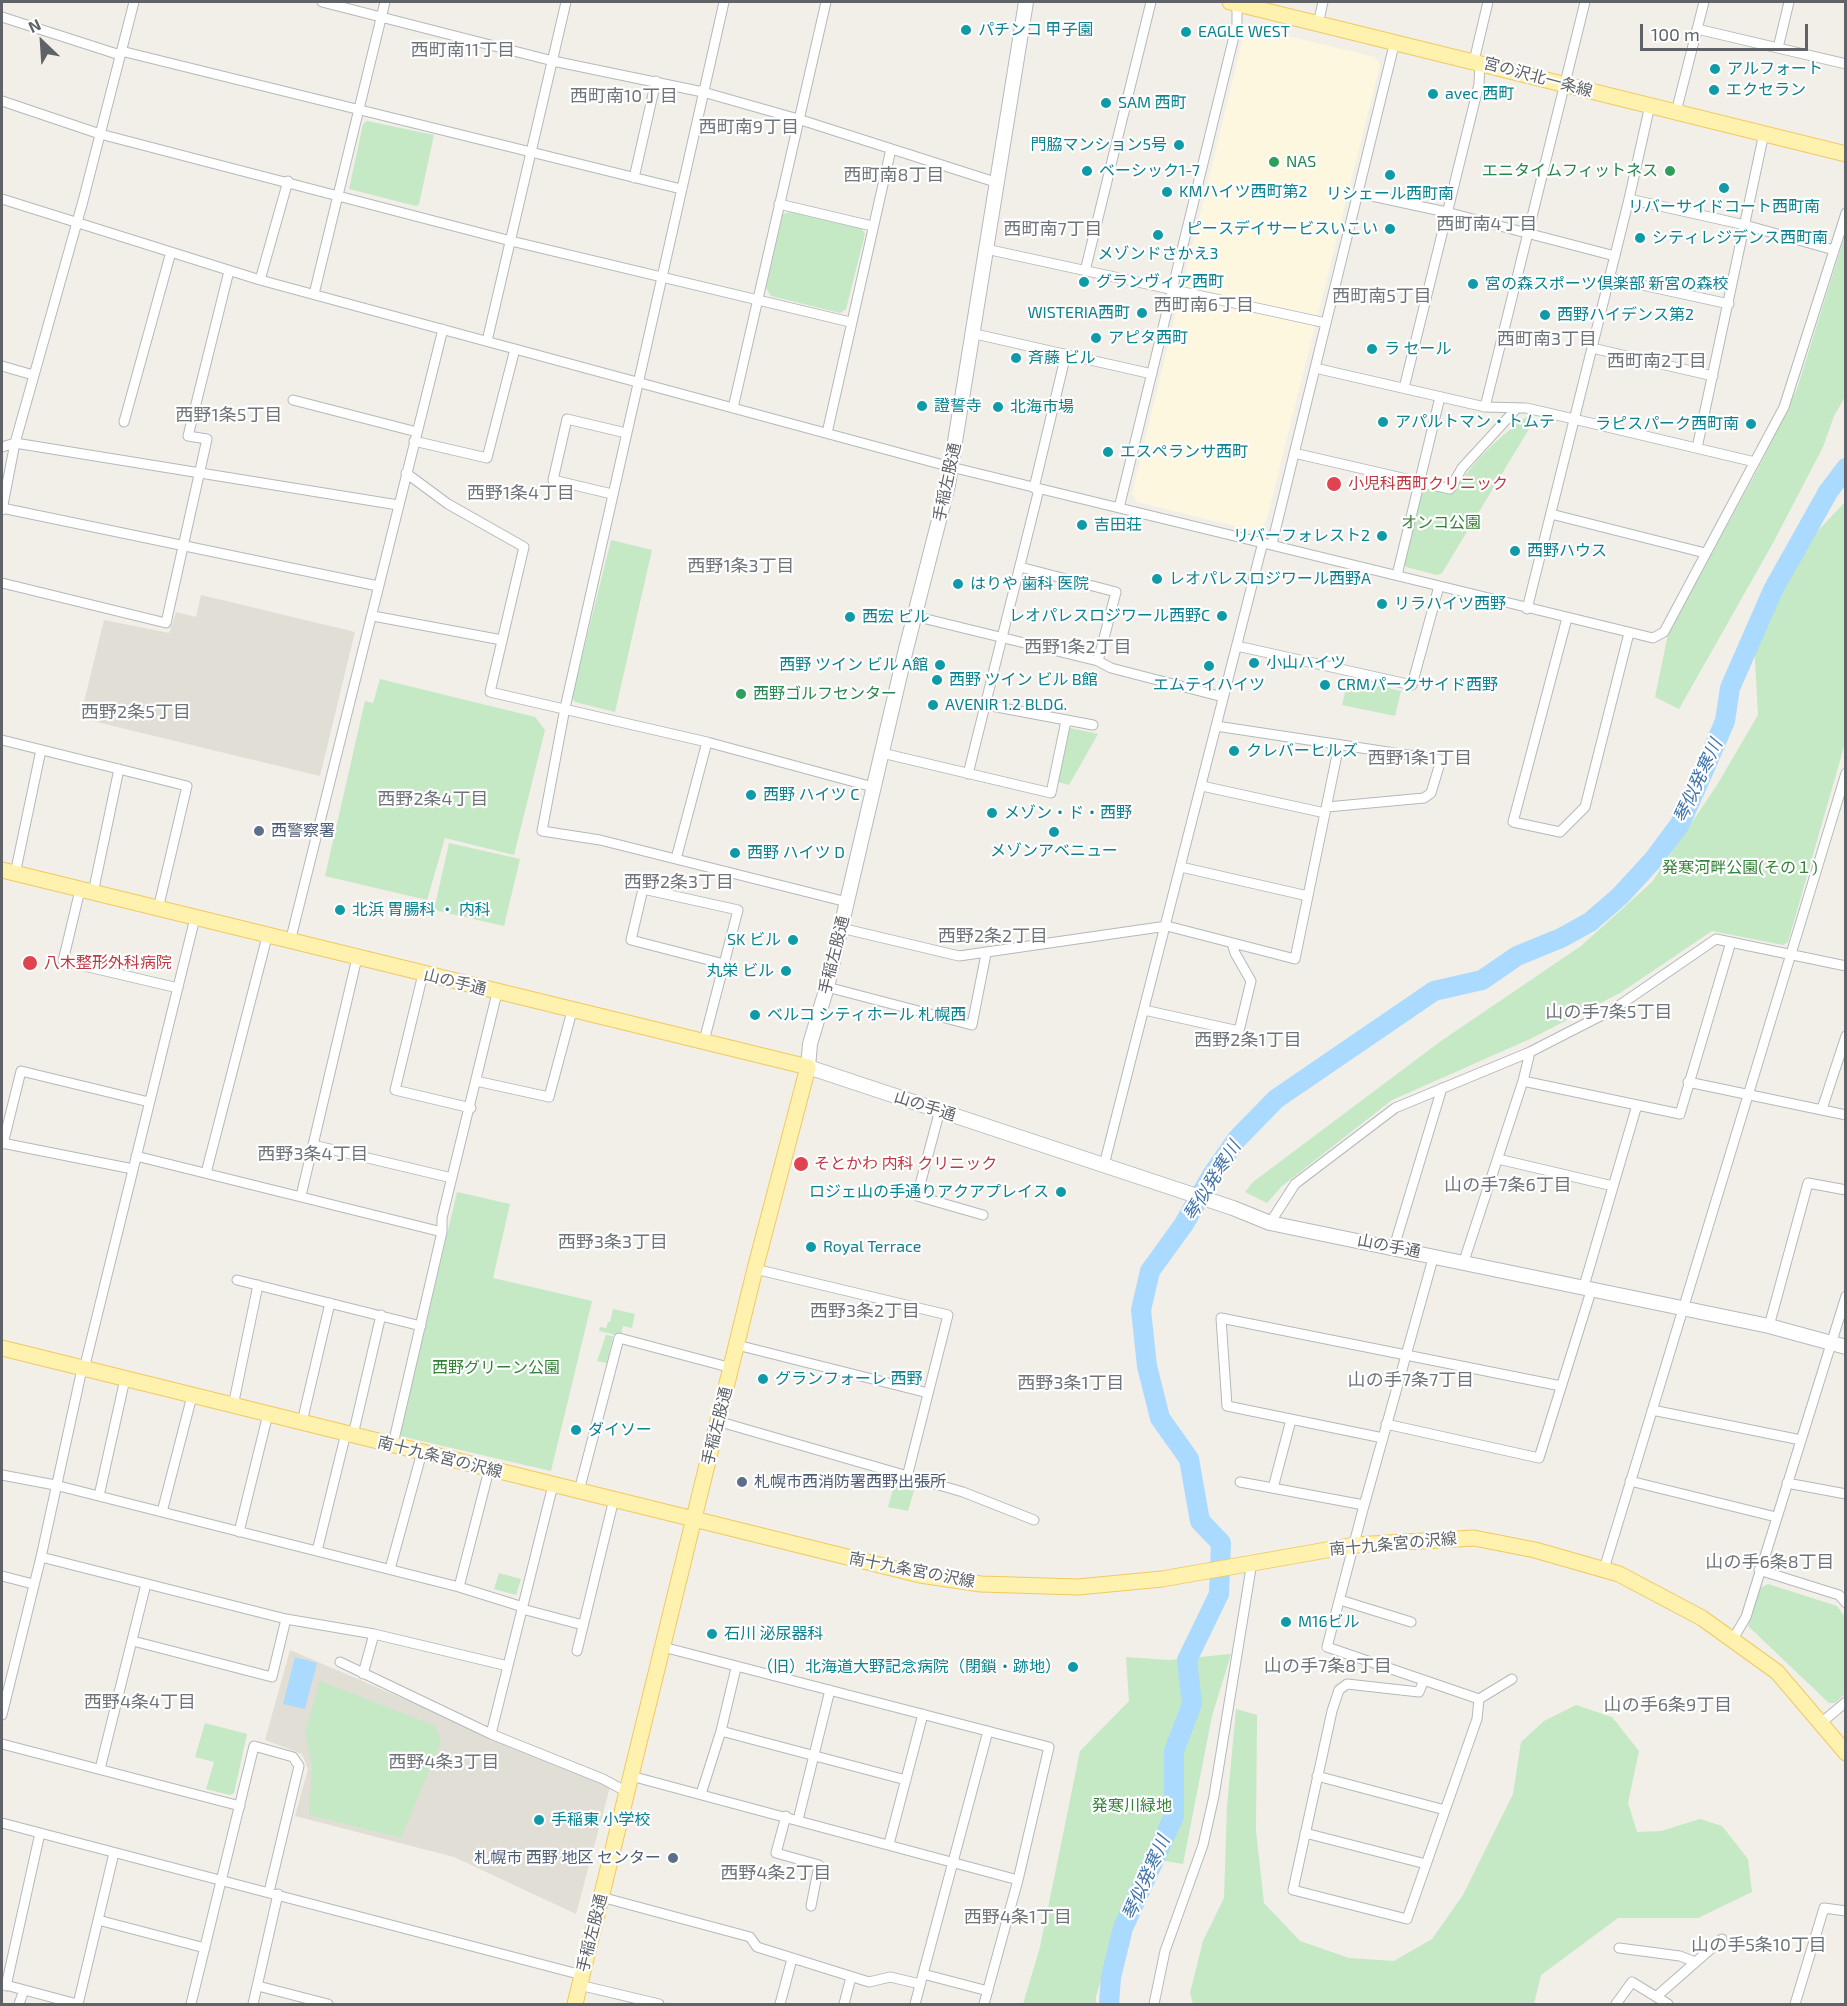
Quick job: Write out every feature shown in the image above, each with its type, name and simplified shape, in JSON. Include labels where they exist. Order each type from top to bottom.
[{"type":"main road","name":"宮の沢北一条線","points":[[1234,2],[1845,154]]},
{"type":"main road","name":"山の手通","points":[[8,872],[267,937],[808,1067]]},
{"type":"main road","name":"手稲左股通","points":[[574,2004],[717,1421],[808,1067]]},
{"type":"main road","name":"南十九条宮の沢線","points":[[2,1348],[920,1575],[1035,1588],[1125,1584],[1354,1545],[1474,1538],[1535,1550],[1604,1569],[1633,1581],[1702,1618],[1777,1671],[1845,1753]]},
{"type":"street","points":[[134,2],[15,443],[2,509],[378,586]]},
{"type":"street","points":[[322,2],[382,15],[553,61],[703,92],[798,119],[995,182]]},
{"type":"street","points":[[314,294],[385,2]]},
{"type":"street","points":[[487,341],[567,2]]},
{"type":"street","points":[[724,2],[564,708],[542,831],[600,840],[846,902]]},
{"type":"street","points":[[733,408],[826,2]]},
{"type":"street","name":"手稲左股通","points":[[808,1067],[810,1044],[827,987],[951,467],[995,182],[1026,2]]},
{"type":"street","points":[[1084,271],[1151,2]]},
{"type":"street","points":[[1119,508],[1237,24],[1234,2]]},
{"type":"street","points":[[1318,24],[1323,2]]},
{"type":"street","points":[[1404,388],[1479,84],[1477,62],[1488,2]]},
{"type":"street","points":[[1485,407],[1585,2]]},
{"type":"street","points":[[1676,112],[1704,2]]},
{"type":"street","points":[[1778,48],[1789,2]]},
{"type":"street","points":[[2,17],[121,53],[681,189]]},
{"type":"street","points":[[1697,29],[1845,64]]},
{"type":"street","points":[[1104,1165],[1167,926],[1223,697],[1294,453],[1395,41]]},
{"type":"street","points":[[634,178],[656,81]]},
{"type":"street","points":[[2,101],[100,134],[338,194],[511,241],[850,322]]},
{"type":"street","points":[[1527,609],[1610,278],[1650,105]]},
{"type":"street","points":[[1697,448],[1764,133]]},
{"type":"street","points":[[826,434],[891,149]]},
{"type":"street","points":[[260,279],[288,182]]},
{"type":"street","points":[[1358,193],[1446,212],[1615,256]]},
{"type":"street","points":[[2,199],[260,279],[826,434],[951,467],[1653,638],[1664,632],[1784,407],[1845,213]]},
{"type":"street","points":[[1629,199],[1745,225],[1834,250]]},
{"type":"street","points":[[779,204],[872,226]]},
{"type":"street","points":[[986,249],[1326,322]]},
{"type":"street","points":[[124,422],[171,252]]},
{"type":"street","points":[[2,583],[166,623],[207,440],[188,436],[229,270]]},
{"type":"street","points":[[1610,278],[1729,304]]},
{"type":"street","points":[[290,942],[373,616],[378,586],[442,329]]},
{"type":"street","points":[[971,333],[1152,374]]},
{"type":"street","points":[[1592,348],[1713,376]]},
{"type":"street","points":[[293,400],[487,458],[515,349]]},
{"type":"street","points":[[968,774],[986,705],[1000,637],[1020,567],[1066,354]]},
{"type":"street","points":[[2,366],[33,375]]},
{"type":"street","points":[[1315,368],[1485,407],[1517,408],[1575,419],[1755,462]]},
{"type":"street","points":[[1397,576],[1440,397]]},
{"type":"street","points":[[1294,453],[1450,489],[1462,468],[1517,408]]},
{"type":"street","points":[[612,494],[553,480],[567,419],[626,433]]},
{"type":"street","points":[[2,447],[15,443],[398,505]]},
{"type":"street","points":[[406,473],[448,504],[524,547],[490,692],[707,742],[873,787]]},
{"type":"street","points":[[1551,514],[1705,553]]},
{"type":"street","points":[[1020,567],[1116,592],[1098,661]]},
{"type":"street","points":[[1237,646],[1412,686],[1439,586]]},
{"type":"street","points":[[373,616],[502,640]]},
{"type":"street","points":[[914,616],[1098,661],[1111,668],[1223,697]]},
{"type":"street","points":[[1567,618],[1513,822],[1560,832],[1585,807],[1629,633]]},
{"type":"street","points":[[986,705],[1093,725]]},
{"type":"street","points":[[882,753],[1051,793],[1066,721]]},
{"type":"street","points":[[1202,786],[1326,810],[1424,798],[1431,794],[1441,760],[1216,726]]},
{"type":"street","points":[[2,740],[187,786],[158,909]]},
{"type":"street","points":[[676,859],[707,742]]},
{"type":"street","points":[[840,928],[959,956],[986,954],[1063,939],[1167,926],[1295,959],[1338,745]]},
{"type":"street","points":[[8,872],[41,750]]},
{"type":"street","points":[[119,770],[86,891],[63,961],[178,988]]},
{"type":"street","points":[[1604,1569],[1845,773]]},
{"type":"street","points":[[1181,867],[1308,896]]},
{"type":"street","points":[[704,1041],[724,964],[738,910],[643,889],[631,940],[724,964]]},
{"type":"street","points":[[2,1715],[41,1557],[55,1485],[83,1369],[195,918]]},
{"type":"street","points":[[206,1173],[267,937]]},
{"type":"street","points":[[1270,1223],[1295,1184],[1395,1108],[1530,1052],[1631,999],[1716,939],[1845,966]]},
{"type":"street","points":[[1523,1081],[1680,1114],[1731,942]]},
{"type":"street","points":[[1144,1010],[1239,1031],[1251,981],[1232,943]]},
{"type":"street","points":[[827,987],[972,1025],[986,954]]},
{"type":"street","points":[[301,1197],[357,958]]},
{"type":"street","points":[[423,974],[395,1090],[471,1108]]},
{"type":"street","points":[[393,1444],[442,1232],[442,1218],[471,1108],[497,993]]},
{"type":"street","points":[[476,1081],[549,1097],[572,1011]]},
{"type":"street","points":[[1822,1109],[1845,1036]]},
{"type":"street","points":[[1464,1261],[1523,1081],[1530,1052]]},
{"type":"street","name":"山の手通","points":[[808,1067],[1233,1208],[1270,1223],[1683,1307],[1769,1326],[1839,1345]]},
{"type":"street","points":[[133,1169],[2,1143],[21,1071],[149,1102]]},
{"type":"street","points":[[1689,1082],[1845,1115]]},
{"type":"street","points":[[1394,1247],[1442,1088]]},
{"type":"street","points":[[1386,1424],[1539,1458],[1561,1386],[1613,1186],[1637,1106]]},
{"type":"street","points":[[940,1110],[917,1196],[983,1215]]},
{"type":"street","points":[[313,1145],[452,1178]]},
{"type":"street","points":[[136,1156],[442,1232]]},
{"type":"street","points":[[1498,1159],[1613,1186]]},
{"type":"street","points":[[1769,1326],[1809,1183],[1845,1190]]},
{"type":"street","points":[[1434,1255],[1386,1424],[1327,1647],[1479,1699]]},
{"type":"street","points":[[755,1269],[948,1315],[907,1476]]},
{"type":"street","points":[[237,1280],[421,1326]]},
{"type":"street","points":[[233,1406],[258,1285]]},
{"type":"street","points":[[1733,1639],[1746,1617],[1801,1440],[1839,1345],[1845,1296]]},
{"type":"street","points":[[302,1422],[330,1302]]},
{"type":"street","points":[[317,1551],[381,1315]]},
{"type":"street","points":[[1383,1438],[1227,1406],[1221,1318],[1561,1386]]},
{"type":"street","points":[[579,1491],[619,1338],[732,1368]]},
{"type":"street","points":[[736,1345],[928,1393]]},
{"type":"street","points":[[99,1496],[125,1379]]},
{"type":"street","points":[[162,1512],[192,1396]]},
{"type":"street","points":[[1652,1410],[1801,1440]]},
{"type":"street","points":[[239,1532],[268,1414]]},
{"type":"street","points":[[1273,1488],[1291,1419]]},
{"type":"street","points":[[717,1421],[963,1492],[1034,1520]]},
{"type":"street","points":[[390,1569],[422,1452]]},
{"type":"street","points":[[459,1587],[489,1470]]},
{"type":"street","points":[[2,1475],[55,1485],[390,1569],[459,1587],[584,1625]]},
{"type":"street","points":[[1630,1481],[1776,1517]]},
{"type":"street","points":[[1240,1482],[1364,1505]]},
{"type":"street","points":[[1787,1483],[1845,1494]]},
{"type":"street","points":[[491,1734],[553,1485]]},
{"type":"street","points":[[577,1651],[614,1499]]},
{"type":"street","points":[[41,1557],[286,1618],[374,1634],[508,1666]]},
{"type":"street","points":[[1154,2004],[1165,1952],[1203,1845],[1214,1796],[1252,1562]]},
{"type":"street","points":[[1759,1570],[1839,1595],[1845,1603]]},
{"type":"street","points":[[2,1576],[33,1584]]},
{"type":"street","points":[[100,1769],[146,1584]]},
{"type":"street","points":[[1340,1599],[1411,1622]]},
{"type":"street","points":[[133,1641],[272,1677],[286,1618]]},
{"type":"street","points":[[363,1674],[374,1634]]},
{"type":"street","points":[[663,1647],[736,1668],[1049,1747],[1018,1880],[984,2004]]},
{"type":"street","points":[[340,1662],[491,1734],[603,1779],[627,1792]]},
{"type":"street","points":[[701,1794],[721,1731],[736,1668]]},
{"type":"street","points":[[1479,1699],[1512,1679]]},
{"type":"street","points":[[1424,1680],[1419,1692],[1347,1684],[1339,1690],[1317,1776],[1293,1890],[1407,1919],[1477,1719],[1479,1699]]},
{"type":"street","points":[[798,1820],[830,1690]]},
{"type":"street","points":[[1821,1723],[1845,1702]]},
{"type":"street","points":[[889,1844],[923,1714]]},
{"type":"street","points":[[721,1731],[906,1780]]},
{"type":"street","points":[[915,2004],[988,1731]]},
{"type":"street","points":[[2,1744],[240,1806]]},
{"type":"street","points":[[191,2004],[254,1746],[293,1757],[299,1766],[253,2004]]},
{"type":"street","points":[[631,1776],[1018,1880]]},
{"type":"street","points":[[1317,1776],[1445,1810]]},
{"type":"street","points":[[786,1816],[776,1853],[819,1865],[811,1906]]},
{"type":"street","points":[[2,1823],[274,1893],[580,1980],[656,2004]]},
{"type":"street","points":[[40,1833],[4,1985],[77,2004],[114,1853]]},
{"type":"street","points":[[1305,1833],[1426,1864]]},
{"type":"street","points":[[601,1897],[750,1937],[757,1947],[869,1982],[890,1977],[921,1979],[988,1991]]},
{"type":"street","points":[[1797,2004],[1824,1908],[1845,1911]]},
{"type":"street","points":[[98,1920],[205,1948]]},
{"type":"street","points":[[1657,1996],[1722,1939]]},
{"type":"street","points":[[1619,1948],[1680,1956],[1695,1962]]},
{"type":"street","points":[[780,2004],[792,1959]]},
{"type":"street","points":[[844,2004],[851,1977]]},
{"type":"street","points":[[1616,2004],[1632,1982],[1668,2004]]},
{"type":"street","points":[[258,1986],[328,2004]]},
{"type":"street","points":[[19,2004],[24,1990]]},
{"type":"shaded area","points":[[1246,26],[1375,57],[1380,65],[1266,522],[1255,531],[1137,502],[1132,493]]},
{"type":"shaded area","points":[[201,595],[355,632],[320,776],[80,718],[104,620],[169,633],[176,612],[196,617]]},
{"type":"shaded area","points":[[290,1650],[610,1787],[576,1914],[454,1857],[295,1816],[308,1769],[302,1754],[265,1740]]},
{"type":"green space","points":[[367,121],[434,135],[419,204],[416,206],[349,189],[363,124]]},
{"type":"green space","points":[[790,212],[862,229],[865,234],[846,309],[840,313],[771,296],[766,288],[783,214]]},
{"type":"green space","points":[[1845,235],[1845,397],[1834,416],[1823,447],[1773,543],[1679,709],[1655,697],[1668,634],[1760,465],[1797,389]]},
{"type":"green space","name":"オンコ公園","points":[[1529,415],[1535,419],[1442,573],[1437,575],[1406,567],[1403,563],[1421,492],[1426,489],[1453,494],[1487,450]]},
{"type":"green space","name":"発寒河畔公園(その１)","points":[[1845,502],[1845,743],[1788,942],[1783,945],[1712,931],[1620,993],[1530,1039],[1392,1100],[1282,1186],[1267,1203],[1245,1192],[1253,1182],[1441,1041],[1581,946],[1652,882],[1717,785],[1758,715],[1754,642],[1813,536]]},
{"type":"green space","points":[[611,540],[652,550],[615,712],[575,702],[572,697]]},
{"type":"green space","points":[[380,679],[535,717],[545,730],[514,855],[445,838],[427,900],[325,876],[365,701],[373,703]]},
{"type":"green space","points":[[1348,679],[1401,691],[1395,716],[1342,705]]},
{"type":"green space","points":[[1070,728],[1098,734],[1069,785],[1058,782]]},
{"type":"green space","points":[[449,843],[520,859],[504,926],[434,910]]},
{"type":"green space","name":"西野グリーン公園","points":[[457,1192],[510,1204],[493,1278],[592,1301],[551,1471],[400,1436]]},
{"type":"green space","points":[[613,1309],[635,1314],[632,1328],[623,1326],[621,1336],[599,1331],[600,1327],[606,1328],[610,1322]]},
{"type":"green space","points":[[606,1335],[613,1336],[607,1363],[597,1361]]},
{"type":"green space","points":[[896,1479],[916,1484],[908,1511],[888,1507]]},
{"type":"green space","points":[[499,1573],[521,1579],[516,1595],[494,1589]]},
{"type":"green space","points":[[1768,1584],[1837,1606],[1845,1617],[1845,1694],[1835,1703],[1829,1703],[1748,1626],[1760,1588]]},
{"type":"green space","name":"発寒川緑地","points":[[1231,1654],[1212,1716],[1183,1864],[1165,1861],[1137,1871],[1096,1996],[1096,2004],[1023,2004],[1040,1947],[1080,1751],[1129,1701],[1126,1657],[1169,1660]]},
{"type":"green space","points":[[320,1681],[435,1726],[441,1741],[401,1838],[309,1815],[312,1765],[305,1733]]},
{"type":"green space","points":[[1576,1705],[1612,1717],[1639,1751],[1628,1803],[1637,1832],[1661,1831],[1700,1819],[1722,1826],[1748,1859],[1752,1892],[1698,1918],[1618,1918],[1541,1975],[1534,2004],[1193,2004],[1190,1993],[1203,1941],[1224,1898],[1227,1806],[1236,1709],[1257,1715],[1256,1831],[1264,1903],[1300,1941],[1349,1958],[1394,1961],[1432,1939],[1463,1895],[1513,1794],[1521,1742],[1544,1721]]},
{"type":"green space","points":[[205,1723],[247,1734],[234,1793],[230,1795],[206,1789],[214,1762],[195,1757]]},
{"type":"water","points":[[295,1657],[317,1663],[305,1709],[283,1704]]},
{"type":"waterway","name":"琴似発寒川","points":[[1109,2004],[1111,1977],[1123,1928],[1174,1816],[1174,1751],[1192,1704],[1187,1660],[1219,1594],[1221,1543],[1200,1521],[1189,1459],[1160,1418],[1147,1366],[1141,1310],[1150,1271],[1184,1224],[1212,1175],[1237,1139],[1276,1099],[1434,991],[1482,980],[1517,956],[1561,938],[1590,922],[1620,896],[1654,859],[1680,824],[1704,770],[1725,721],[1730,688],[1773,590],[1828,492],[1846,468]]},
{"type":"place","name":"パチンコ 甲子園","points":[[966,30]]},
{"type":"place","name":"EAGLE WEST","points":[[1186,32]]},
{"type":"place","name":"アルフォート","points":[[1715,69]]},
{"type":"place","name":"エクセラン","points":[[1714,90]]},
{"type":"place","name":"avec 西町","points":[[1433,94]]},
{"type":"place","name":"SAM 西町","points":[[1106,103]]},
{"type":"place","name":"門脇マンション5号","points":[[1179,145]]},
{"type":"place","name":"NAS","points":[[1274,162]]},
{"type":"place","name":"ベーシック1-7","points":[[1087,171]]},
{"type":"place","name":"エニタイムフィットネス","points":[[1670,171]]},
{"type":"place","name":"リシェール西町南","points":[[1390,175]]},
{"type":"place","name":"リバーサイドコート西町南","points":[[1724,188]]},
{"type":"place","name":"KMハイツ西町第2","points":[[1167,192]]},
{"type":"place","name":"ピースデイサービスいこい","points":[[1390,229]]},
{"type":"place","name":"メゾンドさかえ3","points":[[1158,235]]},
{"type":"place","name":"シティレジデンス西町南","points":[[1640,238]]},
{"type":"place","name":"グランヴィア西町","points":[[1084,282]]},
{"type":"place","name":"宮の森スポーツ倶楽部 新宮の森校","points":[[1473,284]]},
{"type":"place","name":"WISTERIA西町","points":[[1142,313]]},
{"type":"place","name":"西野ハイデンス第2","points":[[1545,315]]},
{"type":"place","name":"アピタ西町","points":[[1096,338]]},
{"type":"place","name":"ラ セール","points":[[1372,349]]},
{"type":"place","name":"斉藤 ビル","points":[[1016,358]]},
{"type":"place","name":"證誓寺","points":[[922,406]]},
{"type":"place","name":"北海市場","points":[[998,407]]},
{"type":"place","name":"アパルトマン・トムテ","points":[[1383,422]]},
{"type":"place","name":"ラピスパーク西町南","points":[[1751,424]]},
{"type":"place","name":"エスペランサ西町","points":[[1108,452]]},
{"type":"place","name":"小児科西町クリニック","points":[[1334,484]]},
{"type":"place","name":"吉田荘","points":[[1082,525]]},
{"type":"place","name":"リバーフォレスト2","points":[[1382,536]]},
{"type":"place","name":"西野ハウス","points":[[1515,551]]},
{"type":"place","name":"レオパレスロジワール西野A","points":[[1157,579]]},
{"type":"place","name":"はりや 歯科 医院","points":[[958,584]]},
{"type":"place","name":"リラハイツ西野","points":[[1382,604]]},
{"type":"place","name":"レオパレスロジワール西野C","points":[[1222,616]]},
{"type":"place","name":"西宏 ビル","points":[[850,617]]},
{"type":"place","name":"小山ハイツ","points":[[1254,663]]},
{"type":"place","name":"西野 ツイン ビル A館","points":[[940,665]]},
{"type":"place","name":"エムテイハイツ","points":[[1209,666]]},
{"type":"place","name":"西野 ツイン ビル B館","points":[[937,680]]},
{"type":"place","name":"CRMパークサイド西野","points":[[1325,685]]},
{"type":"place","name":"西野ゴルフセンター","points":[[741,694]]},
{"type":"place","name":"AVENIR 1.2 BLDG.","points":[[933,705]]},
{"type":"place","name":"クレバーヒルズ","points":[[1234,751]]},
{"type":"place","name":"西野 ハイツ C","points":[[751,795]]},
{"type":"place","name":"メゾン・ド・西野","points":[[992,813]]},
{"type":"place","name":"西警察署","points":[[259,831]]},
{"type":"place","name":"メゾンアベニュー","points":[[1054,832]]},
{"type":"place","name":"西野 ハイツ D","points":[[735,853]]},
{"type":"place","name":"北浜 胃腸科 ・ 内科","points":[[340,910]]},
{"type":"place","name":"SK ビル","points":[[793,940]]},
{"type":"place","name":"八木整形外科病院","points":[[30,963]]},
{"type":"place","name":"丸栄 ビル","points":[[786,971]]},
{"type":"place","name":"ベルコ シティホール 札幌西","points":[[755,1015]]},
{"type":"place","name":"そとかわ 内科 クリニック","points":[[801,1164]]},
{"type":"place","name":"ロジェ山の手通りアクアプレイス","points":[[1061,1192]]},
{"type":"place","name":"Royal Terrace","points":[[811,1247]]},
{"type":"place","name":"グランフォーレ 西野","points":[[763,1379]]},
{"type":"place","name":"ダイソー","points":[[576,1430]]},
{"type":"place","name":"札幌市西消防署西野出張所","points":[[742,1482]]},
{"type":"place","name":"M16ビル","points":[[1286,1622]]},
{"type":"place","name":"石川 泌尿器科","points":[[712,1634]]},
{"type":"place","name":"（旧）北海道大野記念病院（閉鎖・跡地）","points":[[1073,1667]]},
{"type":"place","name":"手稲東 小学校","points":[[539,1820]]},
{"type":"place","name":"札幌市 西野 地区 センター","points":[[673,1858]]},
{"type":"district","name":"西町南11丁目","points":[[463,50]]},
{"type":"district","name":"西町南10丁目","points":[[624,96]]},
{"type":"district","name":"西町南9丁目","points":[[749,127]]},
{"type":"district","name":"西町南8丁目","points":[[894,175]]},
{"type":"district","name":"西町南4丁目","points":[[1487,224]]},
{"type":"district","name":"西町南7丁目","points":[[1053,229]]},
{"type":"district","name":"西町南5丁目","points":[[1382,296]]},
{"type":"district","name":"西町南6丁目","points":[[1204,305]]},
{"type":"district","name":"西町南3丁目","points":[[1547,339]]},
{"type":"district","name":"西町南2丁目","points":[[1657,361]]},
{"type":"district","name":"西野1条5丁目","points":[[229,415]]},
{"type":"district","name":"西野1条4丁目","points":[[521,493]]},
{"type":"district","name":"西野1条3丁目","points":[[741,566]]},
{"type":"district","name":"西野1条2丁目","points":[[1078,647]]},
{"type":"district","name":"西野2条5丁目","points":[[136,712]]},
{"type":"district","name":"西野1条1丁目","points":[[1420,758]]},
{"type":"district","name":"西野2条4丁目","points":[[433,799]]},
{"type":"district","name":"西野2条3丁目","points":[[679,882]]},
{"type":"district","name":"西野2条2丁目","points":[[993,936]]},
{"type":"district","name":"山の手7条5丁目","points":[[1609,1012]]},
{"type":"district","name":"西野2条1丁目","points":[[1248,1040]]},
{"type":"district","name":"西野3条4丁目","points":[[313,1154]]},
{"type":"district","name":"山の手7条6丁目","points":[[1508,1185]]},
{"type":"district","name":"西野3条3丁目","points":[[613,1242]]},
{"type":"district","name":"西野3条2丁目","points":[[865,1311]]},
{"type":"district","name":"山の手7条7丁目","points":[[1411,1380]]},
{"type":"district","name":"西野3条1丁目","points":[[1071,1383]]},
{"type":"district","name":"山の手6条8丁目","points":[[1770,1562]]},
{"type":"district","name":"山の手7条8丁目","points":[[1328,1666]]},
{"type":"district","name":"西野4条4丁目","points":[[140,1702]]},
{"type":"district","name":"山の手6条9丁目","points":[[1668,1705]]},
{"type":"district","name":"西野4条3丁目","points":[[444,1762]]},
{"type":"district","name":"西野4条2丁目","points":[[776,1873]]},
{"type":"district","name":"西野4条1丁目","points":[[1018,1917]]},
{"type":"district","name":"山の手5条10丁目","points":[[1759,1945]]}]
